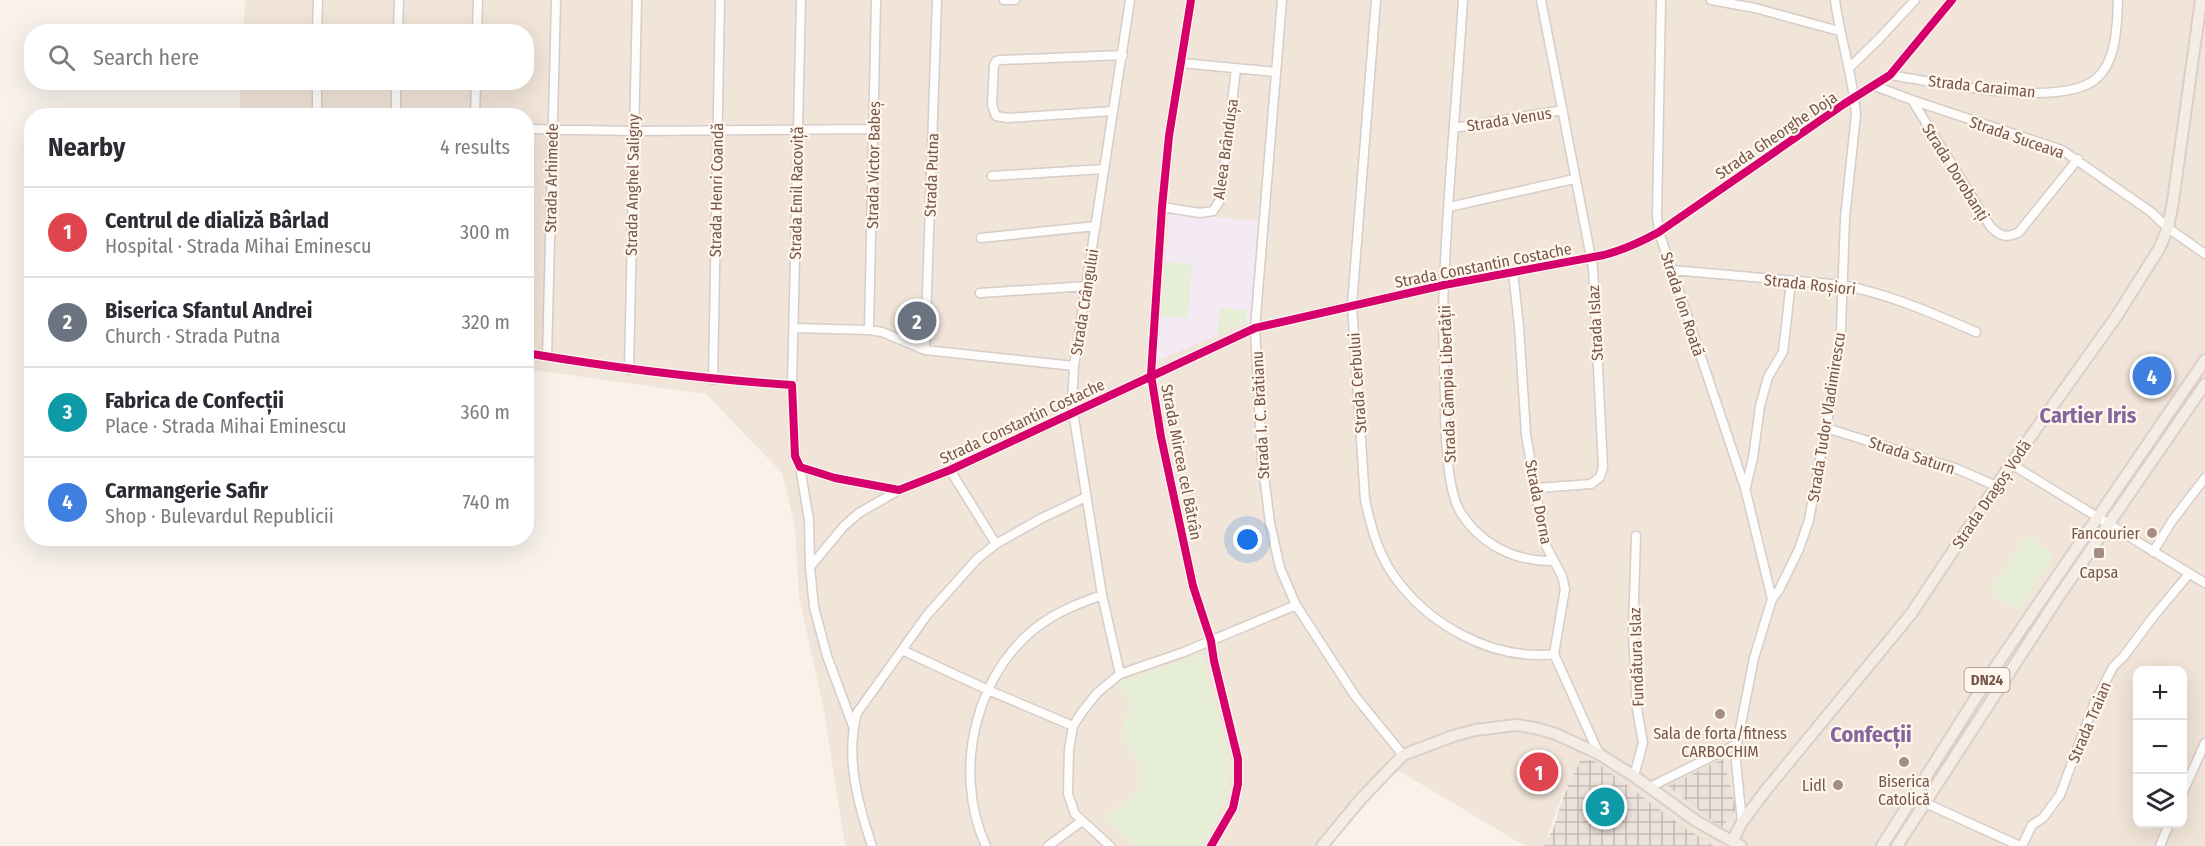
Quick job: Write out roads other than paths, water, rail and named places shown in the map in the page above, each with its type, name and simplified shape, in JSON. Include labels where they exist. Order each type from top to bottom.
[{"type":"main road","name":"Strada Dragoș Vodă","points":[[1737,843],[1742,822],[1766,790],[1911,614],[2011,464],[2116,317],[2164,241],[2168,228],[2202,5]]},
{"type":"main road","name":"DN24","points":[[1882,846],[1994,669],[2205,360]]},
{"type":"main road","name":"DN24","points":[[1897,846],[2108,524],[2205,384]]},
{"type":"main road","points":[[1322,846],[1360,800],[1403,755],[1475,730],[1516,725],[1556,734],[1599,754],[1650,787],[1696,821],[1737,843]]},
{"type":"street","points":[[317,24],[318,0]]},
{"type":"street","points":[[398,24],[399,0]]},
{"type":"street","points":[[477,24],[478,0]]},
{"type":"street","name":"Strada Arhimede","points":[[547,357],[556,0]]},
{"type":"street","name":"Strada Anghel Saligny","points":[[629,370],[637,0]]},
{"type":"street","name":"Strada Henri Coandă","points":[[714,380],[720,0]]},
{"type":"street","name":"Strada Emil Racoviță","points":[[792,385],[801,0]]},
{"type":"street","name":"Strada Victor Babeș","points":[[870,330],[876,0]]},
{"type":"street","name":"Strada Putna","points":[[926,350],[937,0]]},
{"type":"street","points":[[1005,0],[1015,0]]},
{"type":"street","name":"Strada Crângului","points":[[1120,674],[1102,595],[1071,389],[1130,0]]},
{"type":"street","name":"Strada Mircea cel Bătrân","points":[[1191,0],[1169,136],[1151,375],[1161,437],[1193,586],[1211,640],[1238,759],[1238,784],[1233,808],[1211,846]]},
{"type":"street","name":"Strada I. C. Brătianu","points":[[1282,0],[1255,328],[1262,460],[1268,513],[1280,568],[1296,604],[1355,696],[1403,755]]},
{"type":"street","name":"Strada Cerbului","points":[[1376,0],[1352,305],[1365,500],[1372,531],[1391,572],[1403,588],[1421,605],[1456,631],[1493,647],[1515,653],[1535,656],[1554,654]]},
{"type":"street","name":"Strada Câmpia Libertății","points":[[1463,0],[1444,285],[1445,429],[1449,466],[1460,512],[1481,536],[1500,550],[1534,562],[1554,561]]},
{"type":"street","name":"Strada Islaz","points":[[1537,488],[1591,484],[1600,477],[1603,467],[1593,268],[1541,0]]},
{"type":"street","name":"Strada Ion Roată","points":[[1661,0],[1657,216],[1659,232],[1745,488],[1772,599]]},
{"type":"street","points":[[1711,0],[1755,8],[1839,31]]},
{"type":"street","name":"Strada Tudor Vladimirescu","points":[[1742,822],[1742,804],[1737,773],[1737,744],[1754,658],[1772,599],[1792,564],[1809,520],[1838,361],[1845,218],[1856,114],[1855,98],[1839,31],[1835,0]]},
{"type":"street","points":[[1848,68],[1915,0]]},
{"type":"street","name":"Strada Gheorghe Doja","points":[[1590,257],[1621,251],[1659,232],[1875,86],[1890,75],[1952,0]]},
{"type":"street","name":"Strada Caraiman","points":[[1890,75],[2021,93],[2049,93],[2083,86],[2097,79],[2110,55],[2116,34],[2118,0]]},
{"type":"street","points":[[1113,111],[1008,118],[996,116],[992,105],[993,70],[996,61],[1001,60],[1123,55]]},
{"type":"street","points":[[1182,63],[1276,72]]},
{"type":"street","name":"Aleea Brândușa","points":[[1162,207],[1200,213],[1213,211],[1217,207],[1220,200],[1236,69]]},
{"type":"street","name":"Strada Suceava","points":[[1875,86],[2062,150],[2151,212],[2168,228],[2205,254]]},
{"type":"street","points":[[317,90],[317,108]]},
{"type":"street","points":[[396,90],[396,108]]},
{"type":"street","points":[[475,108],[476,90]]},
{"type":"street","name":"Strada Dorobanți","points":[[1912,100],[1990,226],[1996,233],[2003,236],[2012,236],[2019,232],[2078,159]]},
{"type":"street","name":"Strada Venus","points":[[1454,128],[1563,110]]},
{"type":"street","points":[[534,129],[633,131],[873,129]]},
{"type":"street","points":[[993,176],[1104,169]]},
{"type":"street","points":[[1449,207],[1574,179]]},
{"type":"street","points":[[981,238],[1096,226]]},
{"type":"street","name":"Strada Constantin Costache","points":[[810,567],[844,526],[859,513],[899,490],[950,470],[1255,328],[1444,285],[1590,257]]},
{"type":"street","name":"Strada Roșiori","points":[[1672,270],[1842,285],[1880,293],[1976,332]]},
{"type":"street","name":"Strada Dorna","points":[[1513,272],[1526,435],[1545,544],[1562,576],[1565,589],[1554,654]]},
{"type":"street","points":[[1745,488],[1753,458],[1760,406],[1768,377],[1783,352],[1791,282]]},
{"type":"street","points":[[980,293],[1087,286]]},
{"type":"street","points":[[793,328],[870,330],[882,332],[926,350],[1074,366]]},
{"type":"street","points":[[534,355],[629,370],[714,380],[792,385],[795,456],[800,467],[809,520],[814,607],[827,656],[853,727]]},
{"type":"street","name":"Strada Saturn","points":[[1826,428],[1955,468],[1996,486]]},
{"type":"street","points":[[2011,464],[2205,583]]},
{"type":"street","points":[[800,467],[820,475],[899,490]]},
{"type":"street","points":[[950,470],[996,544]]},
{"type":"street","points":[[2153,552],[2172,521],[2205,478]]},
{"type":"street","points":[[872,846],[859,805],[853,769],[853,727],[857,712],[927,615],[977,558],[996,544],[1040,519],[1086,497]]},
{"type":"street","name":"Fundătura Islaz","points":[[1634,776],[1643,743],[1637,709],[1633,631],[1636,536]]},
{"type":"street","name":"Strada Traian","points":[[2021,846],[2032,825],[2043,818],[2060,795],[2094,704],[2113,666],[2124,656],[2152,617],[2189,574]]},
{"type":"street","points":[[986,846],[974,810],[970,765],[977,717],[988,690],[1014,650],[1047,620],[1073,606],[1102,595]]},
{"type":"street","points":[[1110,846],[1082,820],[1070,804],[1068,794],[1069,750],[1073,726],[1097,693],[1120,674],[1184,652],[1296,604]]},
{"type":"street","points":[[902,651],[1073,726]]},
{"type":"street","points":[[1554,654],[1599,754]]},
{"type":"street","points":[[2187,783],[2205,743]]},
{"type":"street","points":[[1650,787],[1737,744]]},
{"type":"street","points":[[1912,797],[2021,846]]},
{"type":"street","points":[[1048,846],[1082,820]]},
{"type":"street","points":[[2160,846],[2167,828]]},
{"type":"place","name":"Biserica Sfantul Andrei","points":[[917,321]]},
{"type":"place","name":"Carmangerie Safir","points":[[2152,376]]},
{"type":"place","name":"Fancourier","points":[[2152,533]]},
{"type":"place","name":"Capsa","points":[[2099,553]]},
{"type":"place","name":"Sala de forta/fitness CARBOCHIM","points":[[1720,714]]},
{"type":"place","name":"Biserica Catolică","points":[[1904,762]]},
{"type":"place","name":"Centrul de dializă Bârlad","points":[[1539,772]]},
{"type":"place","name":"Lidl","points":[[1838,785]]},
{"type":"place","name":"Fabrica de Confecții","points":[[1605,807]]},
{"type":"district","name":"Cartier Iris","points":[[2088,415]]},
{"type":"district","name":"Confecții","points":[[1871,734]]}]
